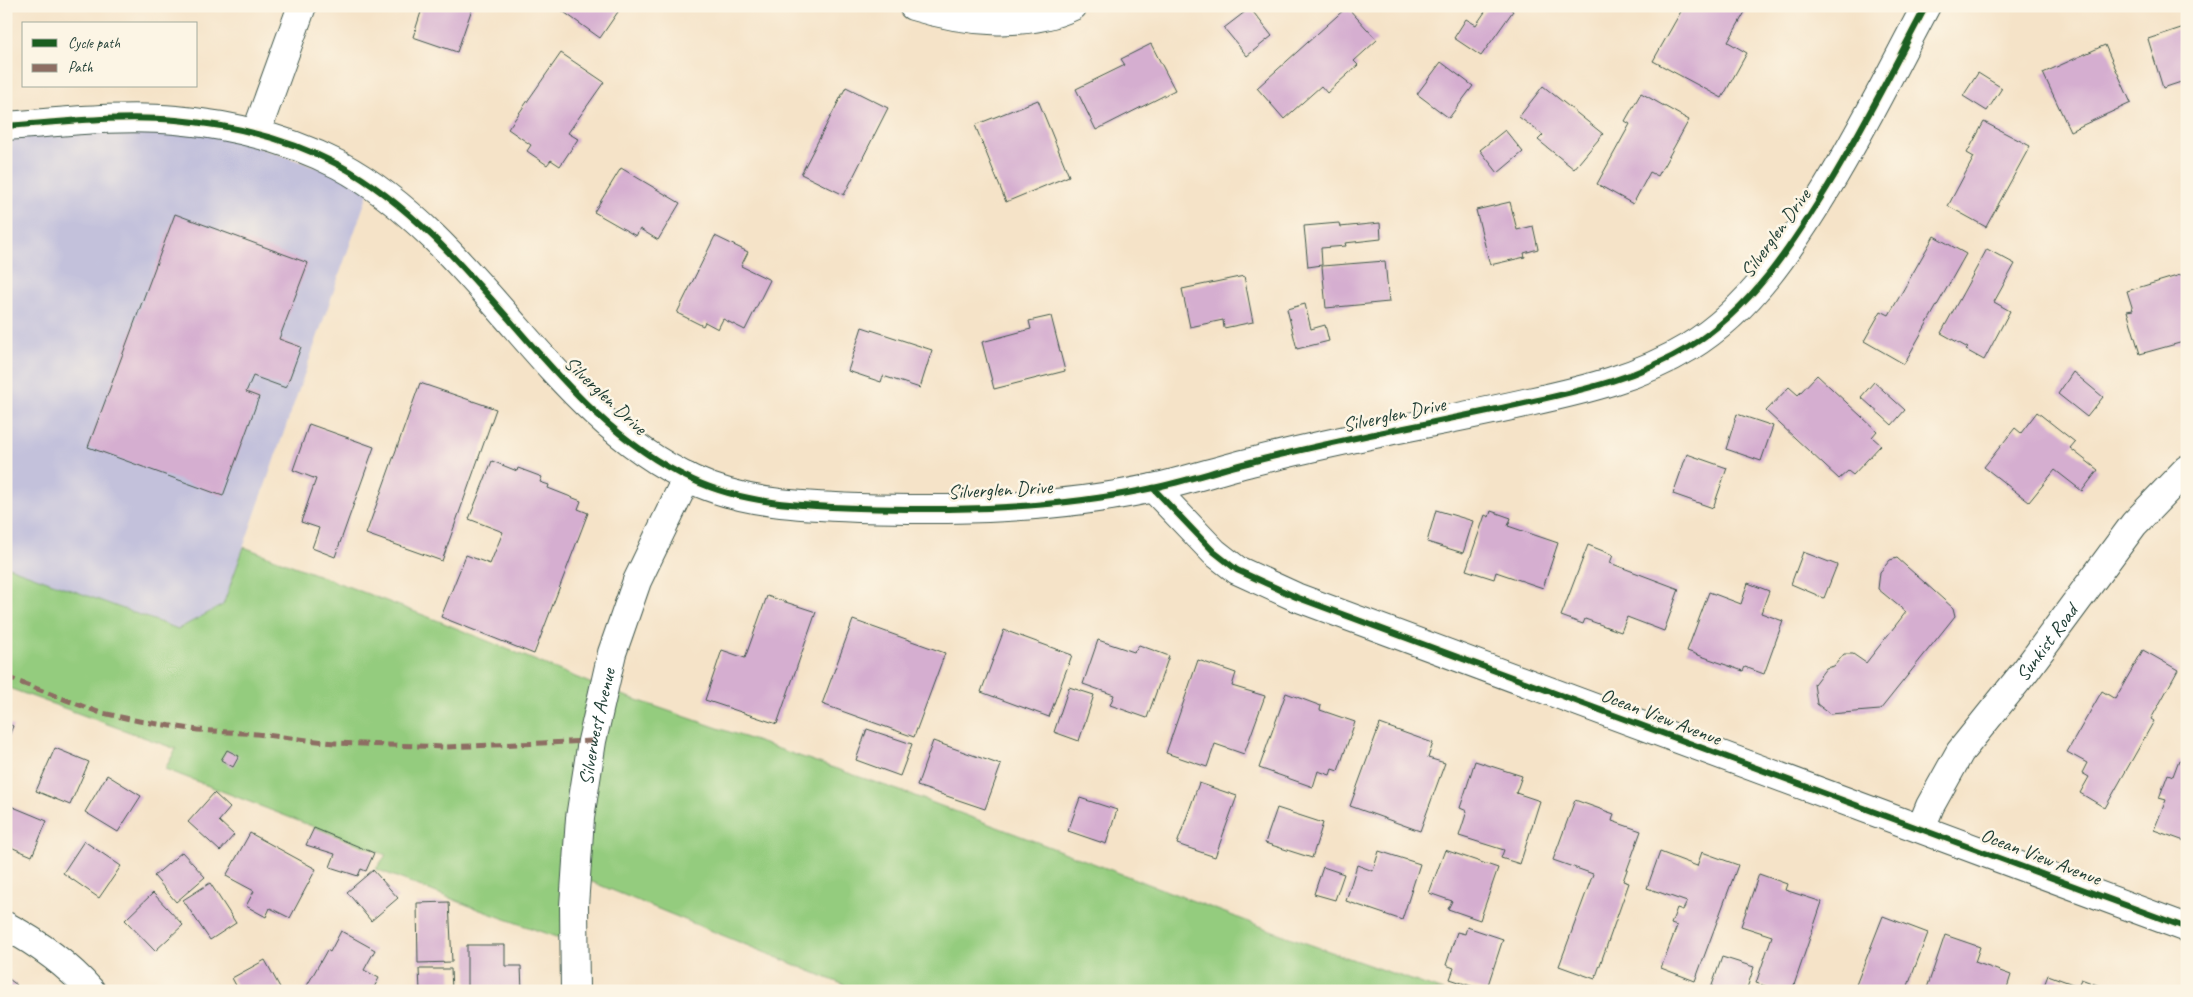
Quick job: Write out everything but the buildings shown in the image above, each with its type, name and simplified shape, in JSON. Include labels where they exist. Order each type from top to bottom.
[{"type":"street","points":[[256,133],[302,6]]},
{"type":"street","points":[[913,6],[934,12],[990,20],[1027,19],[1058,14],[1074,6]]},
{"type":"street","name":"Silverglen Drive","points":[[6,126],[122,119],[172,119],[220,125],[285,142],[338,165],[371,186],[419,223],[449,252],[554,369],[610,427],[646,454],[687,477],[713,489],[756,500],[816,506],[985,509],[1047,505],[1152,488],[1252,462],[1584,390],[1642,371],[1690,346],[1734,312],[1771,273],[1806,223],[1846,156],[1926,6]]},
{"type":"street","name":"Sunkist Road","points":[[1921,828],[1930,806],[1960,752],[2026,670],[2134,524],[2187,468]]},
{"type":"street","name":"Silverwest Avenue","points":[[575,991],[574,906],[580,818],[592,741],[612,653],[637,581],[687,477]]},
{"type":"street","name":"Ocean View Avenue","points":[[1152,488],[1214,552],[1237,570],[1296,597],[2187,928]]},
{"type":"street","points":[[6,926],[24,935],[72,970],[91,991]]},
{"type":"shaded area","points":[[172,119],[371,185],[223,605],[178,629],[6,566],[6,126]]},
{"type":"green space","points":[[244,547],[439,621],[602,688],[912,795],[1297,940],[1443,991],[859,991],[575,875],[573,943],[480,910],[376,869],[386,855],[165,769],[176,749],[6,687],[6,566],[178,629],[223,605]]},
{"type":"marked path","points":[[6,677],[98,712],[139,721],[198,730],[257,734],[334,743],[445,747],[592,741]]},
{"type":"cycle path","points":[[6,126],[134,118],[197,122],[218,125],[280,141],[339,165],[388,197],[434,237],[554,370],[595,412],[618,432],[666,466],[712,488],[753,499],[795,505],[933,509],[1007,507],[1080,500],[1153,488],[1301,450],[1570,393],[1651,367],[1689,347],[1732,314],[1768,275],[1784,254],[1841,164],[1926,6]]},
{"type":"cycle path","points":[[1153,488],[1214,552],[1237,570],[1296,597],[2187,928]]}]
